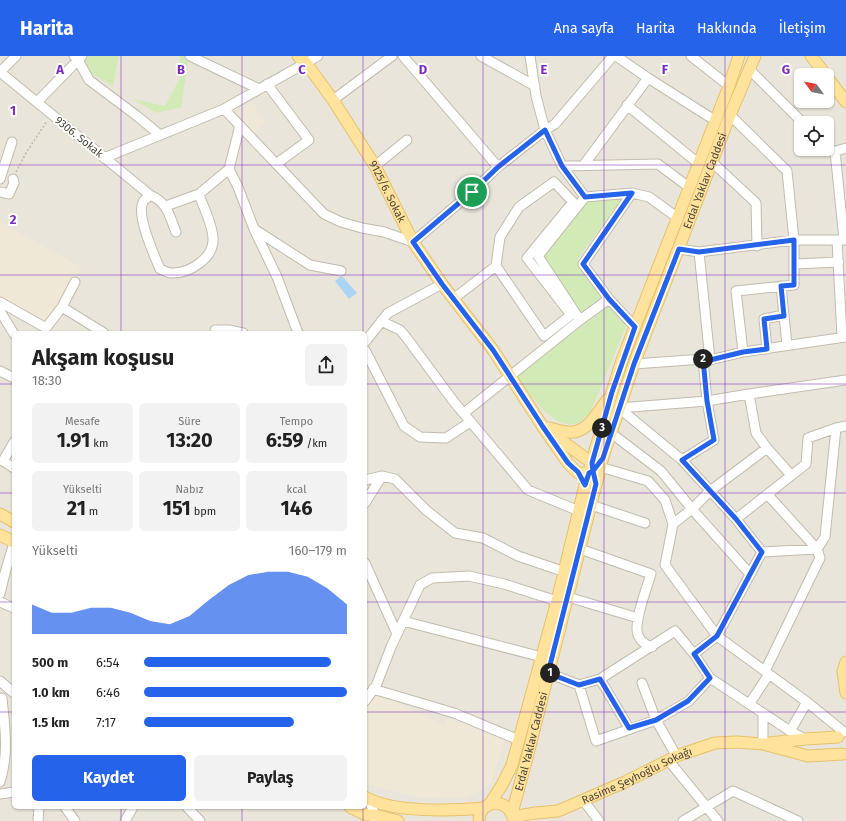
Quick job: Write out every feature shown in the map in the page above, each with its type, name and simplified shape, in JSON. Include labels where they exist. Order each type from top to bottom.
[{"type":"main road","name":"Erdal Yaklav Caddesi","points":[[592,467],[612,392],[635,327],[716,121],[739,56]]},
{"type":"main road","name":"Erdal Yaklav Caddesi","points":[[592,467],[611,433],[634,364],[730,115],[755,56]]},
{"type":"main road","points":[[811,56],[820,68]]},
{"type":"main road","name":"9125/6. Sokak","points":[[302,59],[333,100],[375,166],[413,242],[442,284],[512,377],[543,427],[568,463],[592,467]]},
{"type":"main road","points":[[834,86],[846,102]]},
{"type":"main road","points":[[543,427],[567,432],[579,431],[593,420],[612,392]]},
{"type":"main road","name":"9125/6. Sokak","points":[[543,427],[592,467]]},
{"type":"main road","name":"9125/6. Sokak","points":[[591,485],[592,467]]},
{"type":"main road","points":[[591,485],[592,467]]},
{"type":"main road","name":"Erdal Yaklav Caddesi","points":[[512,817],[548,673],[563,599],[565,572],[579,511],[591,485]]},
{"type":"main road","name":"Erdal Yaklav Caddesi","points":[[479,821],[481,812],[502,785],[512,764],[542,657],[580,549],[591,505],[591,485]]},
{"type":"main road","points":[[0,514],[12,521]]},
{"type":"main road","points":[[0,535],[12,541]]},
{"type":"main road","points":[[845,668],[846,693]]},
{"type":"main road","points":[[843,734],[836,745],[844,755]]},
{"type":"main road","name":"Rasime Şeyhoğlu Sokağı","points":[[763,744],[843,734]]},
{"type":"main road","name":"Rasime Şeyhoğlu Sokağı","points":[[512,817],[558,811],[625,782],[673,758],[715,743],[737,742],[763,744],[808,756],[844,755]]},
{"type":"main road","points":[[367,798],[397,807],[429,810],[486,806],[499,803],[504,805],[512,817]]},
{"type":"main road","points":[[353,809],[370,819],[398,821]]},
{"type":"main road","points":[[541,821],[558,811]]},
{"type":"street","points":[[0,72],[16,56]]},
{"type":"street","points":[[190,56],[259,89]]},
{"type":"street","points":[[104,158],[224,109],[267,84],[302,59],[318,56]]},
{"type":"street","points":[[333,100],[392,56]]},
{"type":"street","points":[[403,56],[498,167]]},
{"type":"street","points":[[481,56],[535,86]]},
{"type":"street","points":[[530,56],[545,130],[562,166],[585,197]]},
{"type":"street","points":[[224,109],[324,214],[341,222],[384,232],[413,242],[472,192],[498,167],[545,130],[555,124],[615,56],[716,121]]},
{"type":"street","points":[[691,56],[729,86]]},
{"type":"street","points":[[37,102],[78,57],[89,80],[160,135]]},
{"type":"street","points":[[749,69],[796,116]]},
{"type":"street","name":"9306. Sokak","points":[[0,72],[104,158],[150,195],[162,201],[166,206]]},
{"type":"street","points":[[583,166],[648,78]]},
{"type":"street","points":[[267,84],[308,140],[276,164]]},
{"type":"street","points":[[628,105],[699,164]]},
{"type":"street","points":[[730,115],[788,171],[794,240],[794,285],[736,291],[743,352]]},
{"type":"street","points":[[176,232],[166,206],[198,194],[229,169],[240,125]]},
{"type":"street","points":[[375,166],[407,140]]},
{"type":"street","points":[[0,180],[12,142]]},
{"type":"street","points":[[834,149],[846,148]]},
{"type":"street","points":[[634,364],[706,360],[743,352],[844,337],[839,262],[843,240],[832,156]]},
{"type":"street","points":[[712,162],[756,203],[757,246]]},
{"type":"street","points":[[562,166],[658,164],[690,188]]},
{"type":"street","points":[[229,169],[238,187],[254,229],[277,277],[297,331]]},
{"type":"street","points":[[0,192],[9,194],[14,183],[13,179]]},
{"type":"street","points":[[453,299],[496,266],[500,237],[519,207],[554,182],[573,202],[527,258],[571,315],[544,336],[496,266]]},
{"type":"street","points":[[632,193],[583,264],[609,299],[635,327]]},
{"type":"street","points":[[580,320],[538,256],[585,197],[632,193],[649,197],[678,218]]},
{"type":"street","points":[[150,195],[143,202],[141,211],[144,228],[160,269],[171,273],[192,269],[203,260],[212,249],[214,239],[212,230],[198,194]]},
{"type":"street","points":[[254,229],[310,265],[341,271]]},
{"type":"street","points":[[679,249],[699,252],[757,246],[794,240],[843,240]]},
{"type":"street","points":[[682,460],[714,440],[707,401],[699,252]]},
{"type":"street","points":[[795,264],[839,262]]},
{"type":"street","points":[[0,302],[46,328],[62,307],[74,282]]},
{"type":"street","points":[[367,339],[388,313],[442,284]]},
{"type":"street","points":[[781,286],[787,345]]},
{"type":"street","points":[[464,413],[512,377],[580,320],[609,299]]},
{"type":"street","points":[[62,307],[101,331]]},
{"type":"street","points":[[0,311],[12,331]]},
{"type":"street","points":[[767,349],[764,319],[784,316]]},
{"type":"street","points":[[381,321],[400,330],[454,402],[528,490],[579,511]]},
{"type":"street","points":[[215,330],[233,331]]},
{"type":"street","points":[[367,354],[404,426],[420,437],[446,438],[470,422]]},
{"type":"street","points":[[0,371],[12,377]]},
{"type":"street","points":[[620,408],[707,401],[846,380]]},
{"type":"street","points":[[749,394],[756,433],[791,476]]},
{"type":"street","points":[[620,408],[682,460],[736,519],[762,552]]},
{"type":"street","points":[[736,519],[806,464],[808,438],[846,426]]},
{"type":"street","points":[[817,549],[825,537],[836,428]]},
{"type":"street","points":[[611,433],[661,471],[692,509],[750,574]]},
{"type":"street","points":[[12,445],[3,461],[12,467]]},
{"type":"street","points":[[673,524],[692,509],[710,491],[767,448]]},
{"type":"street","points":[[592,467],[648,482],[665,500],[673,524],[665,565],[651,574],[636,629],[642,642],[652,647]]},
{"type":"street","points":[[367,500],[382,476]]},
{"type":"street","points":[[367,480],[382,476],[395,479],[426,510],[454,533],[483,538],[518,556],[565,572]]},
{"type":"street","points":[[750,703],[767,672],[820,558],[817,549],[768,495]]},
{"type":"street","points":[[591,505],[645,523]]},
{"type":"street","points":[[0,594],[12,549]]},
{"type":"street","points":[[580,549],[651,574]]},
{"type":"street","points":[[762,552],[817,549]]},
{"type":"street","points":[[694,654],[717,636],[762,552]]},
{"type":"street","points":[[665,565],[717,636],[807,702],[843,734]]},
{"type":"street","points":[[367,567],[397,634]]},
{"type":"street","points":[[367,697],[373,689],[420,585],[432,578],[469,576],[638,618]]},
{"type":"street","points":[[0,602],[12,607]]},
{"type":"street","points":[[403,621],[542,657]]},
{"type":"street","points":[[548,673],[579,685],[600,679],[675,631],[694,654],[710,678],[750,703],[790,731],[805,739]]},
{"type":"street","points":[[579,685],[596,741],[629,728],[656,720],[688,701],[710,678]]},
{"type":"street","points":[[600,679],[629,728]]},
{"type":"street","points":[[0,681],[12,691]]},
{"type":"street","points":[[642,683],[673,758],[718,821]]},
{"type":"street","points":[[373,689],[454,713],[519,740]]},
{"type":"street","points":[[0,782],[5,766],[6,736],[1,698],[12,694]]},
{"type":"street","points":[[790,731],[807,702]]},
{"type":"street","points":[[763,713],[763,744]]},
{"type":"street","points":[[683,821],[732,791],[798,821]]},
{"type":"street","points":[[0,794],[12,792]]},
{"type":"street","points":[[367,798],[370,819],[383,810],[397,807]]},
{"type":"street","points":[[582,800],[599,821]]},
{"type":"street","points":[[38,821],[40,809]]},
{"type":"street","points":[[66,809],[75,821]]},
{"type":"street","points":[[125,821],[132,809]]},
{"type":"street","points":[[189,809],[200,821]]},
{"type":"path","points":[[13,179],[26,153],[52,115]]},
{"type":"shaded area","points":[[0,56],[846,56],[846,821],[0,821]]},
{"type":"shaded area","points":[[252,102],[265,123],[253,134],[237,112]]},
{"type":"shaded area","points":[[0,222],[81,267],[60,306],[45,325],[0,299]]},
{"type":"shaded area","points":[[376,692],[444,725],[448,718],[505,741],[490,785],[466,798],[418,797],[367,784],[367,706]]},
{"type":"green space","points":[[84,56],[119,56],[113,86],[82,68]]},
{"type":"green space","points":[[180,56],[184,56],[188,62],[181,107],[157,113],[133,99],[165,106],[180,78]]},
{"type":"green space","points":[[623,197],[577,260],[604,296],[582,314],[543,257],[588,200]]},
{"type":"green space","points":[[609,305],[627,324],[591,411],[580,422],[571,424],[561,423],[552,417],[535,401],[516,377]]},
{"type":"water","points":[[342,276],[357,293],[349,299],[335,281]]},
{"type":"route","points":[[472,192],[413,242],[442,284],[512,377],[543,427],[568,463],[578,472],[585,485],[589,473],[593,471],[596,484],[548,673],[579,685],[600,679],[629,728],[656,720],[688,701],[710,678],[694,654],[717,636],[762,552],[736,519],[682,460],[714,440],[707,401],[703,359],[710,360],[743,352],[767,349],[764,319],[784,316],[781,286],[794,285],[794,240],[757,246],[699,252],[679,249],[634,364],[603,458],[593,471],[592,463],[612,392],[622,360],[635,327],[609,299],[583,264],[632,193],[585,197],[562,166],[545,130],[498,167],[472,192]]}]
